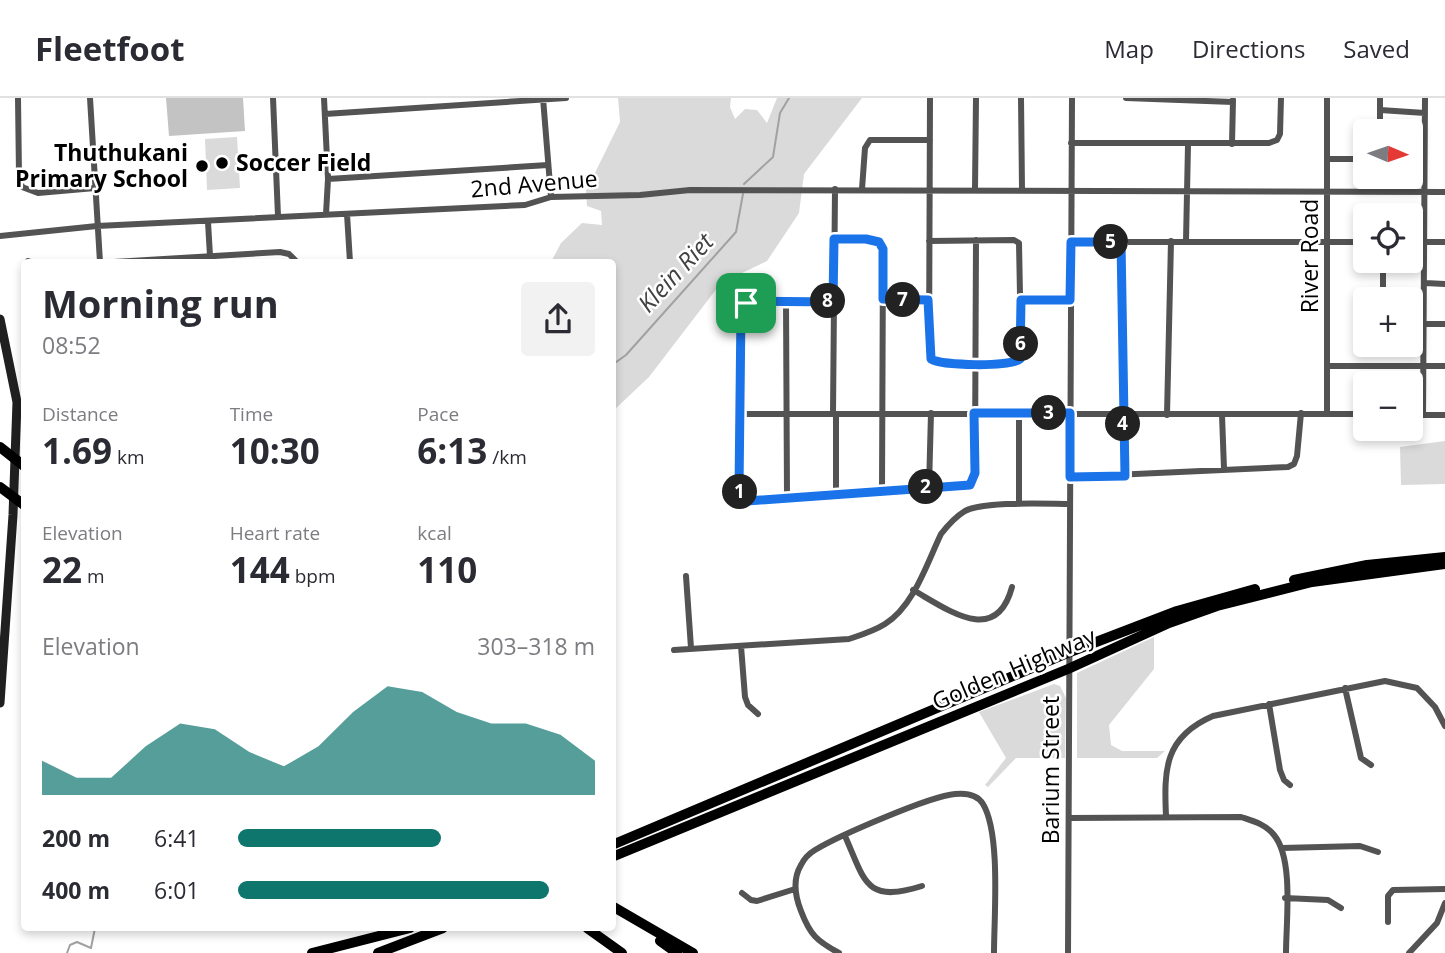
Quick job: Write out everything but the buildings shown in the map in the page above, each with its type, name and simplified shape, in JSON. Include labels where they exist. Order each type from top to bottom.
[{"type":"highway","points":[[0,447],[21,464]]},
{"type":"highway","points":[[0,487],[21,503]]},
{"type":"highway","points":[[616,908],[693,953]]},
{"type":"highway","points":[[616,909],[677,953]]},
{"type":"highway","points":[[592,931],[621,953]]},
{"type":"main road","name":"Golden Highway","points":[[616,843],[1070,652],[1177,611],[1222,597],[1367,565],[1445,557]]},
{"type":"main road","name":"Golden Highway","points":[[616,856],[857,754],[1068,669],[1169,623],[1238,600],[1312,582],[1445,564]]},
{"type":"main road","points":[[312,953],[398,931]]},
{"type":"main road","points":[[378,953],[435,931]]},
{"type":"street","points":[[18,98],[19,175],[22,187],[38,193],[95,188]]},
{"type":"street","points":[[90,98],[100,259]]},
{"type":"street","points":[[273,98],[278,216]]},
{"type":"street","points":[[324,98],[328,179],[326,214]]},
{"type":"street","points":[[543,98],[551,197]]},
{"type":"street","points":[[325,114],[566,98]]},
{"type":"street","points":[[929,241],[1014,240],[1019,243],[1020,359],[1013,363],[941,363],[931,359],[928,300],[930,98]]},
{"type":"street","points":[[975,189],[976,98]]},
{"type":"street","points":[[1021,98],[1021,190]]},
{"type":"street","name":"Barium Street","points":[[1068,953],[1072,98]]},
{"type":"street","points":[[1126,98],[1233,100],[1232,144]]},
{"type":"street","points":[[1072,143],[1269,143],[1277,140],[1280,134],[1281,98]]},
{"type":"street","name":"River Road","points":[[1327,98],[1328,414]]},
{"type":"street","points":[[1380,98],[1380,119]]},
{"type":"street","points":[[1425,98],[1423,415],[1445,415]]},
{"type":"street","points":[[1380,110],[1425,113]]},
{"type":"street","points":[[862,189],[865,148],[870,140],[930,140]]},
{"type":"street","points":[[1186,241],[1188,145]]},
{"type":"street","points":[[1328,159],[1353,159]]},
{"type":"street","points":[[328,179],[548,165]]},
{"type":"street","points":[[835,189],[833,302],[836,493]]},
{"type":"street","name":"2nd Avenue","points":[[0,236],[97,226],[525,205],[551,197],[640,195],[690,190],[1445,192]]},
{"type":"street","points":[[347,214],[350,259]]},
{"type":"street","points":[[208,222],[210,256]]},
{"type":"street","points":[[834,239],[873,239],[881,244],[882,491]]},
{"type":"street","points":[[833,302],[750,301],[743,305],[738,414],[740,496],[747,501],[966,486],[972,482],[975,460],[976,240]]},
{"type":"street","points":[[1167,415],[1171,241]]},
{"type":"street","points":[[1071,242],[1353,242]]},
{"type":"street","points":[[1121,242],[1125,476]]},
{"type":"street","points":[[1423,242],[1445,242]]},
{"type":"street","points":[[162,259],[285,252],[293,259]]},
{"type":"street","points":[[1424,284],[1445,284]]},
{"type":"street","points":[[883,299],[928,300]]},
{"type":"street","points":[[1021,300],[1070,300]]},
{"type":"street","points":[[786,301],[787,497]]},
{"type":"street","points":[[0,319],[17,402],[13,515],[4,568],[0,703]]},
{"type":"street","points":[[1425,324],[1445,324]]},
{"type":"street","points":[[1328,366],[1445,366]]},
{"type":"street","points":[[929,487],[932,413]]},
{"type":"street","points":[[1019,413],[1019,504]]},
{"type":"street","points":[[1070,477],[1288,467],[1294,464],[1301,413]]},
{"type":"street","points":[[738,414],[1353,414]]},
{"type":"street","points":[[1222,415],[1224,469]]},
{"type":"street","points":[[674,650],[849,639],[888,622],[914,590],[941,534],[968,510],[1019,504],[1070,504]]},
{"type":"street","points":[[686,576],[691,648]]},
{"type":"street","points":[[914,590],[963,618],[978,621],[988,619],[1001,610],[1012,587]]},
{"type":"street","points":[[741,646],[745,698],[758,714]]},
{"type":"street","points":[[1166,816],[1165,767],[1180,741],[1201,722],[1213,716],[1385,681],[1417,688],[1436,707],[1445,725]]},
{"type":"street","points":[[1345,688],[1361,758],[1371,765]]},
{"type":"street","points":[[1269,704],[1280,770],[1284,780],[1290,785]]},
{"type":"street","points":[[839,953],[816,940],[810,931],[795,889],[800,866],[808,856],[845,836],[936,798],[966,794],[978,799],[991,828],[994,953]]},
{"type":"street","points":[[1069,818],[1241,817],[1262,824],[1274,835],[1285,858],[1286,953]]},
{"type":"street","points":[[845,836],[865,882],[873,889],[879,892],[902,891],[922,886]]},
{"type":"street","points":[[1282,848],[1360,846],[1378,852]]},
{"type":"street","points":[[742,892],[751,900],[757,901],[795,889]]},
{"type":"street","points":[[1388,922],[1388,896],[1393,890],[1445,889]]},
{"type":"street","points":[[1286,898],[1328,900],[1341,908]]},
{"type":"street","points":[[1409,953],[1437,923],[1445,903]]},
{"type":"shaded area","points":[[618,98],[731,98],[730,107],[735,119],[745,109],[757,110],[767,123],[777,98],[862,98],[804,174],[799,213],[767,261],[721,283],[649,377],[616,408],[616,259],[553,259],[561,243],[582,223],[602,225],[601,211],[587,206],[586,191],[620,122]]},
{"type":"shaded area","name":"Soccer Field","points":[[237,137],[240,188],[207,190],[205,139]]},
{"type":"shaded area","points":[[1445,441],[1445,484],[1401,485],[1400,447]]},
{"type":"shaded area","points":[[1154,637],[1154,669],[1109,725],[1111,745],[1122,751],[1165,751],[1157,758],[1077,758],[1077,673]]},
{"type":"shaded area","points":[[1054,684],[1060,686],[1066,698],[1065,758],[1016,758],[988,787],[985,785],[1006,758],[979,712]]},
{"type":"waterway","name":"Klein Riet","points":[[744,184],[773,157],[780,113],[789,98]]},
{"type":"waterway","name":"Klein Riet","points":[[616,362],[626,355],[736,232],[743,194]]},
{"type":"waterway","name":"Klein Riet","points":[[67,953],[70,945],[77,942],[91,948],[94,931]]},
{"type":"place","name":"Soccer Field","points":[[222,163]]},
{"type":"place","name":"Thuthukani Primary School","points":[[202,166]]},
{"type":"route","points":[[834,239],[876,240],[883,249],[883,299],[928,300],[929,357],[932,361],[1013,363],[1020,359],[1021,353],[1021,300],[1070,300],[1071,242],[1121,242],[1125,476],[1070,477],[1070,413],[974,413],[975,473],[970,485],[747,501],[742,499],[739,489],[738,414],[740,316],[746,303],[833,302],[834,239]]}]
